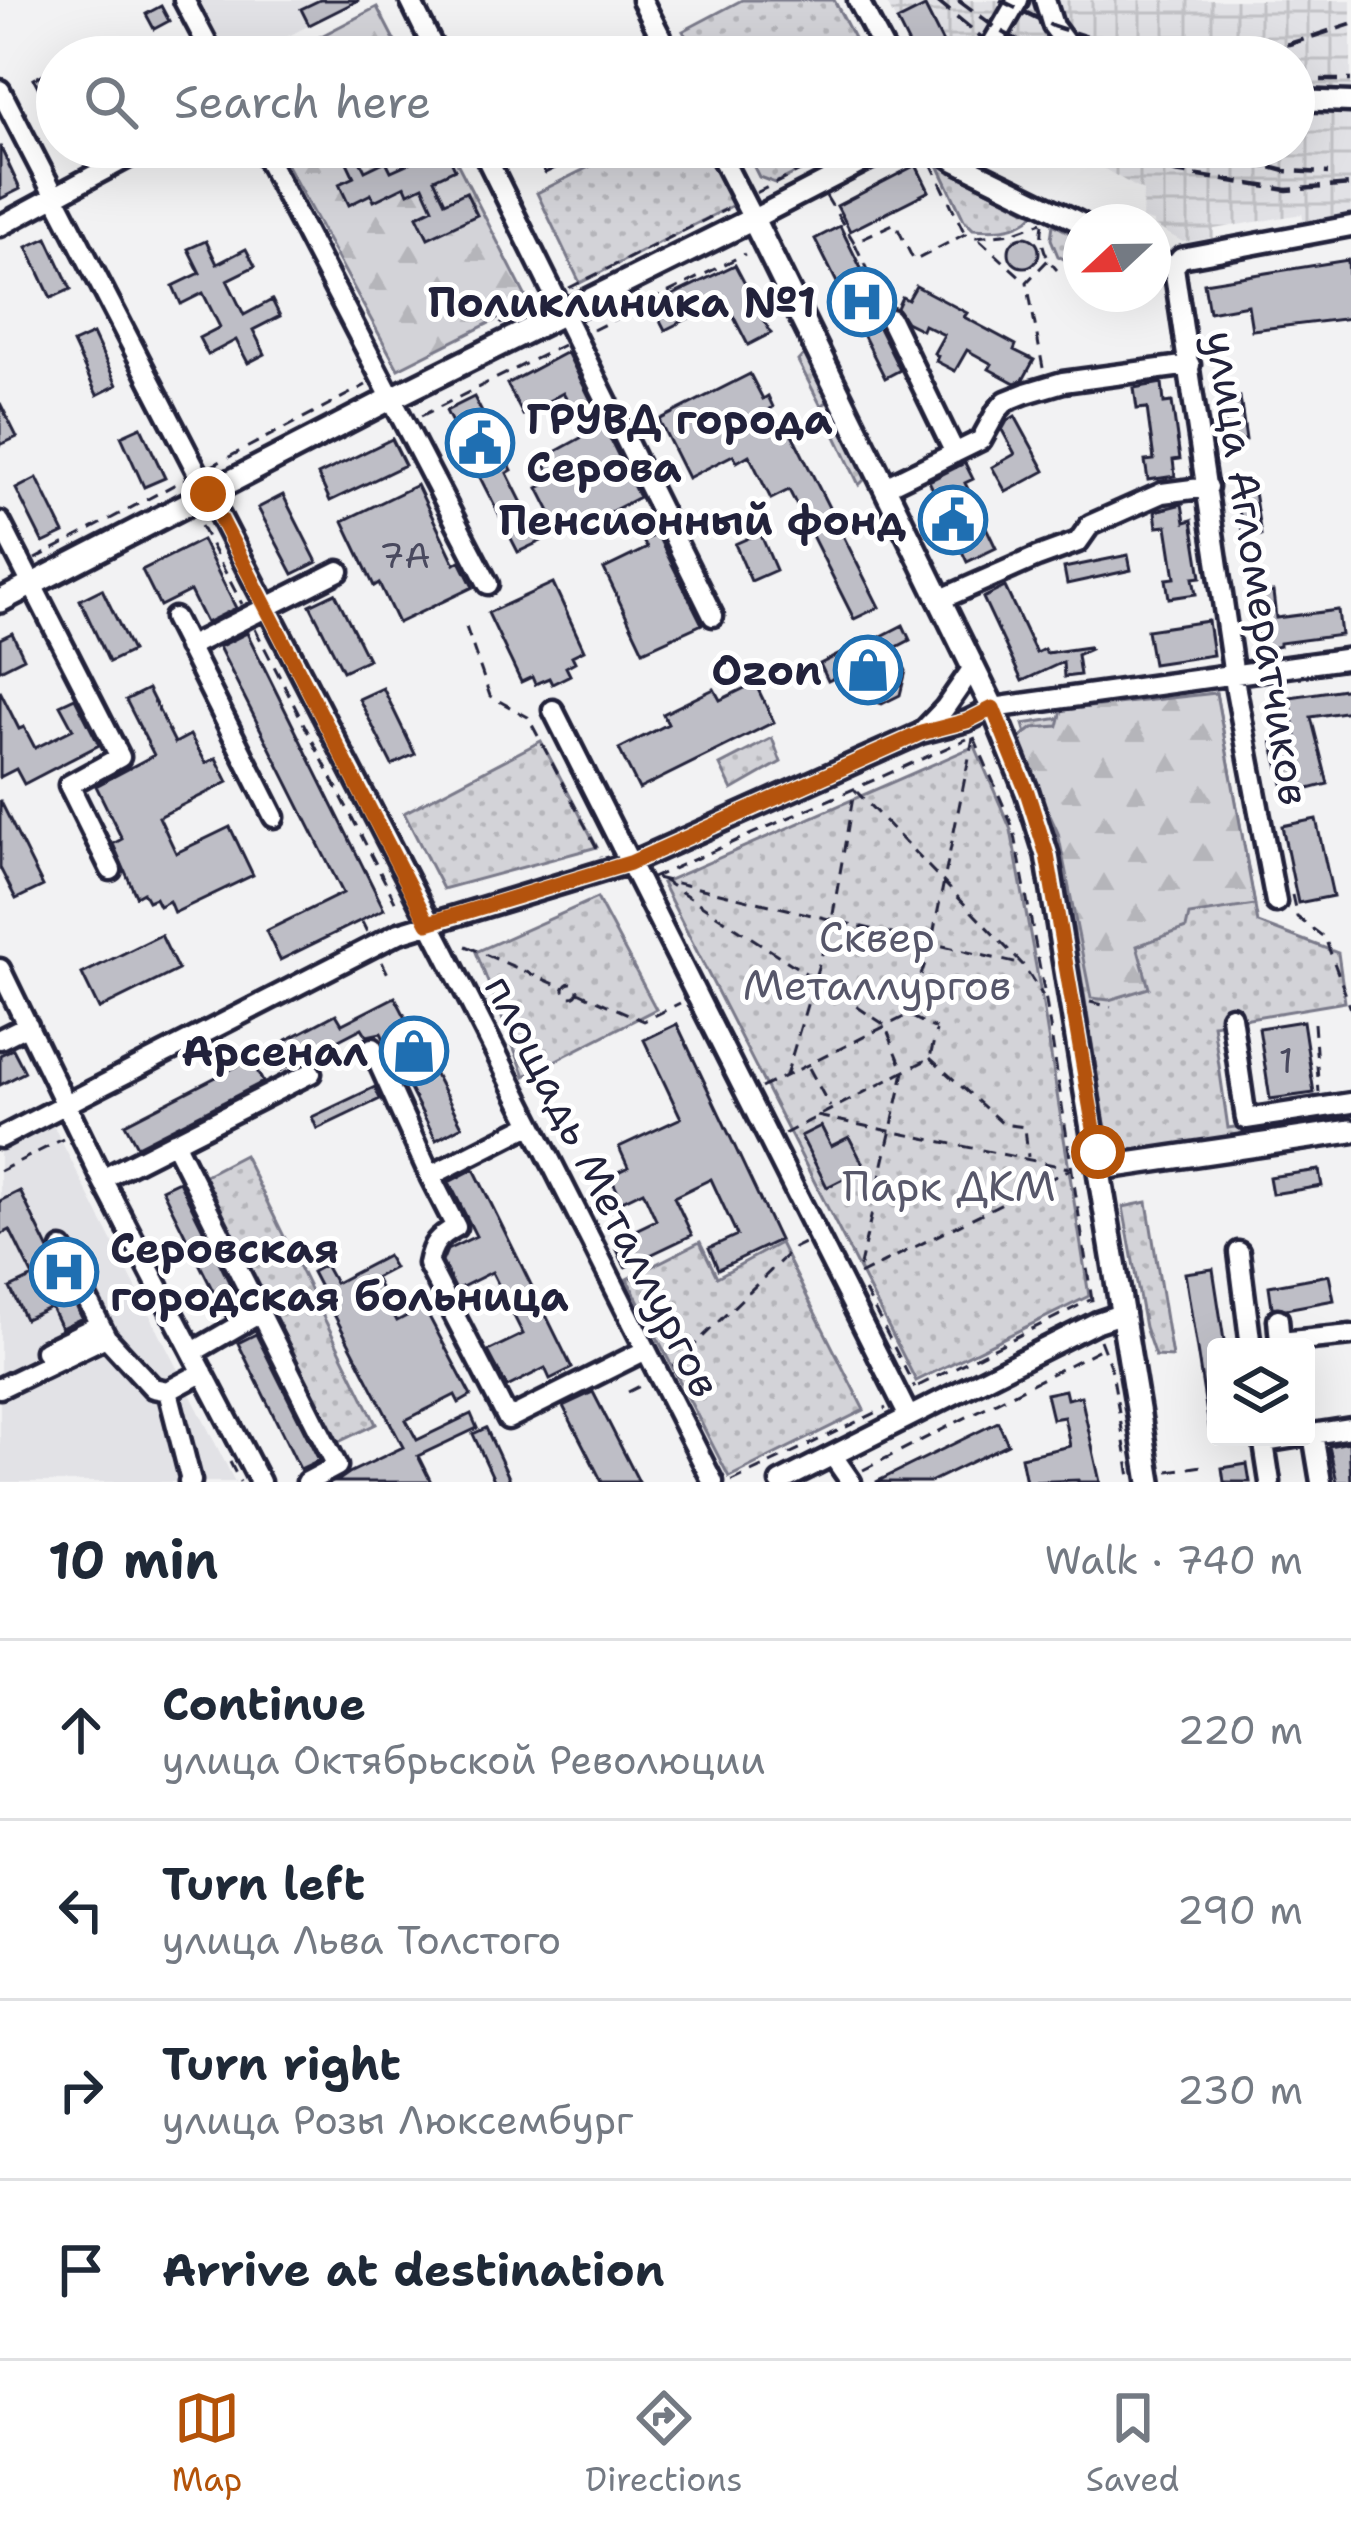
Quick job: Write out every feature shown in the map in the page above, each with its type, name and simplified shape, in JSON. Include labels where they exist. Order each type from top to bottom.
[{"type":"main road","points":[[0,601],[27,575],[203,483],[390,399],[558,305],[748,209],[993,708],[1047,855],[1150,1482]]},
{"type":"main road","points":[[1100,1168],[1351,1131]]},
{"type":"street","points":[[184,0],[203,36]]},
{"type":"street","points":[[642,0],[660,36]]},
{"type":"street","points":[[858,0],[877,36]]},
{"type":"street","points":[[998,36],[1018,0]]},
{"type":"street","points":[[1045,0],[1060,36]]},
{"type":"street","points":[[419,3],[431,36]]},
{"type":"street","name":"площадь Металлургов","points":[[0,90],[36,161]]},
{"type":"street","points":[[1315,101],[1351,102]]},
{"type":"street","name":"площадь Металлургов","points":[[40,168],[203,483],[258,612],[428,923],[712,1482]]},
{"type":"street","points":[[0,226],[107,168]]},
{"type":"street","points":[[272,168],[488,584]]},
{"type":"street","points":[[492,168],[712,616]]},
{"type":"street","points":[[727,168],[748,209],[819,185],[852,168]]},
{"type":"street","points":[[975,168],[1063,214]]},
{"type":"street","points":[[1171,266],[1180,258],[1351,226]]},
{"type":"street","name":"улица Агломератчиков","points":[[1174,267],[1234,675],[1284,898]]},
{"type":"street","points":[[890,319],[955,453]]},
{"type":"street","points":[[885,487],[980,440],[1006,401],[1063,382],[1190,365]]},
{"type":"street","points":[[940,600],[1078,542],[1090,525],[1162,494],[1208,487]]},
{"type":"street","points":[[0,522],[120,757],[69,785],[111,870]]},
{"type":"street","points":[[188,647],[339,571]]},
{"type":"street","points":[[174,618],[274,818]]},
{"type":"street","points":[[0,1138],[399,933],[608,871],[641,874],[921,733],[967,721],[993,708],[1351,658]]},
{"type":"street","points":[[921,733],[972,669]]},
{"type":"street","points":[[553,710],[641,874],[696,995],[909,1417]]},
{"type":"street","points":[[0,969],[6,996],[28,1025],[102,1179],[260,1482]]},
{"type":"street","points":[[1231,1016],[1246,1119],[1351,1103]]},
{"type":"street","points":[[0,1039],[28,1025]]},
{"type":"street","points":[[372,1048],[456,1227],[438,1237],[428,1264],[508,1420],[646,1351]]},
{"type":"street","points":[[102,1179],[311,1073]]},
{"type":"street","points":[[430,1176],[532,1124]]},
{"type":"street","points":[[174,1142],[337,1466],[307,1482]]},
{"type":"street","points":[[62,1249],[103,1331],[153,1388],[168,1391],[203,1372]]},
{"type":"street","points":[[1239,1252],[1250,1338]]},
{"type":"street","points":[[193,1352],[260,1313]]},
{"type":"street","points":[[781,1482],[1096,1322],[1124,1313]]},
{"type":"street","points":[[1278,1319],[1280,1342],[1351,1335]]},
{"type":"street","points":[[45,1351],[103,1331]]},
{"type":"street","points":[[0,1388],[103,1331]]},
{"type":"street","points":[[168,1391],[188,1482]]},
{"type":"street","points":[[1315,1434],[1351,1429]]},
{"type":"street","points":[[1264,1446],[1270,1482]]},
{"type":"street","points":[[1309,1446],[1322,1482]]},
{"type":"street","points":[[833,1456],[850,1480]]},
{"type":"path","points":[[496,325],[558,305],[748,209],[814,168]]},
{"type":"path","points":[[933,168],[965,234]]},
{"type":"path","points":[[819,185],[854,242],[890,319]]},
{"type":"path","points":[[854,242],[895,223],[914,261],[965,234],[1012,233],[1043,222],[1048,260],[1057,270]]},
{"type":"path","points":[[976,237],[1027,282],[1046,387]]},
{"type":"path","points":[[1027,282],[1048,260]]},
{"type":"path","points":[[27,575],[203,483],[379,378]]},
{"type":"path","points":[[201,526],[258,612],[397,905]]},
{"type":"path","points":[[466,627],[490,696],[528,717],[608,871]]},
{"type":"path","points":[[641,874],[974,736]]},
{"type":"path","points":[[761,1088],[908,1015],[931,945],[974,736]]},
{"type":"path","points":[[974,736],[1014,830],[1096,1322],[1112,1371],[1128,1482]]},
{"type":"path","points":[[854,789],[1023,965],[1046,1001]]},
{"type":"path","points":[[786,1076],[832,920],[854,789]]},
{"type":"path","points":[[641,874],[1023,965]]},
{"type":"path","points":[[663,880],[885,1025],[904,1072],[857,1276],[1070,1168]]},
{"type":"path","points":[[1284,898],[1297,917],[1325,938],[1351,1009]]},
{"type":"path","points":[[466,946],[564,988],[568,996],[578,992],[644,1021],[696,995]]},
{"type":"path","points":[[380,957],[389,976]]},
{"type":"path","points":[[908,1015],[936,1029]]},
{"type":"path","points":[[1313,1023],[1321,1108]]},
{"type":"path","points":[[936,1029],[945,1025]]},
{"type":"path","points":[[930,1058],[936,1029]]},
{"type":"path","points":[[930,1058],[1004,1124],[1025,1127],[1028,1159]]},
{"type":"path","points":[[784,1134],[930,1058]]},
{"type":"path","points":[[808,1065],[831,1109]]},
{"type":"path","points":[[817,1116],[1070,1168]]},
{"type":"path","points":[[0,1171],[79,1132]]},
{"type":"path","points":[[673,1367],[794,1248],[818,1235]]},
{"type":"path","points":[[850,1480],[1102,1348]]},
{"type":"shaded area","points":[[195,0],[358,0],[289,36],[213,36]]},
{"type":"shaded area","points":[[885,0],[1351,0],[1351,220],[1305,227],[1302,214],[1214,229],[1214,238],[1183,242],[1171,235],[1171,204],[1143,204],[1143,191],[1103,168],[1315,168],[1315,36],[904,36]]},
{"type":"shaded area","name":"Серовская городская больница","points":[[51,1121],[235,1482],[0,1482],[0,1147]]},
{"type":"green space","points":[[742,0],[834,0],[853,36],[686,36],[683,31]]},
{"type":"green space","points":[[377,7],[392,36],[321,36]]},
{"type":"green space","points":[[288,168],[460,168],[529,303],[398,369]]},
{"type":"green space","points":[[587,168],[727,168],[743,200],[580,283],[537,193]]},
{"type":"green space","points":[[754,168],[805,168],[775,183],[759,177]]},
{"type":"green space","points":[[939,168],[1034,214],[1014,226],[997,229],[973,229]]},
{"type":"green space","points":[[1053,224],[1063,229],[1063,259],[1058,256],[1051,239]]},
{"type":"green space","points":[[806,352],[829,396],[821,406],[798,361]]},
{"type":"green space","points":[[833,430],[844,430],[868,476],[859,485]]},
{"type":"green space","points":[[1216,693],[1258,923],[1338,953],[1345,1002],[1213,1024],[1228,1128],[1296,1118],[1298,1132],[1231,1142],[1229,1137],[1121,1158],[1109,1148],[1061,852],[1023,724]]},
{"type":"green space","points":[[1216,693],[1255,905],[1189,915],[1186,928],[1137,946],[1149,988],[1109,1000],[1091,998],[1058,833],[1016,741],[1033,728],[1058,726],[1062,710]]},
{"type":"green space","points":[[772,738],[781,762],[732,790],[720,765]]},
{"type":"green space","points":[[541,741],[597,847],[443,889],[404,813]]},
{"type":"green space","name":"Сквер Металлургов","points":[[975,746],[1011,830],[1089,1296],[916,1381],[662,883]]},
{"type":"green space","points":[[597,898],[656,1009],[525,1076],[476,952]]},
{"type":"green space","points":[[244,1155],[376,1424],[330,1446],[196,1180]]},
{"type":"green space","points":[[1147,1202],[1172,1357],[1155,1356],[1145,1327],[1123,1207]]},
{"type":"green space","points":[[700,1242],[717,1277],[780,1243],[864,1410],[729,1477],[627,1279]]},
{"type":"building","points":[[320,0],[359,0],[309,25],[301,9]]},
{"type":"building","points":[[161,6],[169,21],[154,29],[146,14]]},
{"type":"building","points":[[925,7],[940,36],[904,36],[897,21]]},
{"type":"building","points":[[0,146],[20,189],[0,199]]},
{"type":"building","points":[[350,168],[455,168],[434,179],[445,202],[466,192],[477,215],[428,238],[417,216],[433,208],[423,186],[408,193],[405,186],[374,201],[371,194],[349,205],[339,184],[354,177]]},
{"type":"building","points":[[910,168],[918,168],[929,191],[850,231],[837,206]]},
{"type":"building","name":"Поликлиника №1","points":[[840,226],[881,309],[877,324],[900,370],[885,378],[815,239]]},
{"type":"building","points":[[1024,237],[1035,241],[1039,252],[1035,263],[1024,267],[1013,263],[1009,252],[1013,241]]},
{"type":"building","points":[[47,238],[71,289],[51,298],[27,247]]},
{"type":"building","points":[[206,241],[217,264],[246,249],[255,266],[227,280],[244,315],[272,300],[280,316],[253,330],[265,354],[248,363],[236,340],[208,355],[199,338],[220,327],[203,293],[181,304],[173,286],[200,273],[188,249]]},
{"type":"building","points":[[1348,260],[1351,318],[1252,330],[1248,305],[1209,312],[1204,283]]},
{"type":"building","points":[[735,265],[771,333],[748,345],[725,300],[665,330],[652,305]]},
{"type":"building","points":[[916,286],[967,313],[964,317],[1034,360],[1023,380],[1015,383],[967,350],[955,371],[936,361],[934,353],[944,335],[906,322],[897,308]]},
{"type":"building","points":[[93,334],[117,385],[97,395],[73,343]]},
{"type":"building","points":[[567,352],[639,497],[563,537],[538,488],[553,480],[542,459],[586,435],[563,393],[523,415],[507,384]]},
{"type":"building","points":[[750,374],[763,399],[768,396],[780,433],[789,428],[879,607],[854,619],[789,490],[771,499],[749,455],[737,462],[733,455],[688,478],[659,420]]},
{"type":"building","points":[[1162,383],[1164,403],[1172,402],[1180,459],[1173,460],[1175,476],[1148,480],[1145,461],[1154,460],[1147,408],[1137,409],[1134,388]]},
{"type":"building","name":"ГРУВД города Серова","points":[[474,397],[512,470],[507,473],[541,541],[518,552],[446,411]]},
{"type":"building","points":[[1240,397],[1246,440],[1228,442],[1222,400]]},
{"type":"building","points":[[0,403],[17,437],[0,445]]},
{"type":"building","points":[[1015,416],[1045,471],[1006,492],[992,467],[1015,454],[1002,430]]},
{"type":"building","points":[[141,427],[165,478],[144,487],[121,436]]},
{"type":"building","points":[[392,439],[405,465],[330,501],[318,475]]},
{"type":"building","points":[[965,463],[973,479],[965,483],[996,548],[967,562],[929,481]]},
{"type":"building","points":[[37,478],[64,533],[43,543],[16,489]]},
{"type":"building","points":[[417,485],[455,564],[460,561],[473,587],[398,623],[343,521]]},
{"type":"building","points":[[1254,492],[1261,535],[1243,538],[1237,495]]},
{"type":"building","points":[[283,495],[317,562],[293,574],[258,508]]},
{"type":"building","points":[[1182,504],[1185,522],[1192,520],[1201,577],[1193,578],[1196,594],[1169,598],[1166,579],[1175,578],[1167,526],[1157,527],[1155,511]]},
{"type":"building","points":[[760,533],[776,570],[751,581],[735,544]]},
{"type":"building","points":[[657,534],[702,624],[643,651],[604,569],[647,548],[643,541]]},
{"type":"building","points":[[202,540],[236,608],[206,623],[190,591],[160,606],[142,570]]},
{"type":"building","points":[[1128,555],[1131,570],[1067,584],[1064,568]]},
{"type":"building","points":[[553,583],[584,650],[572,656],[575,662],[566,667],[570,675],[552,684],[549,678],[535,684],[532,677],[521,682],[488,613]]},
{"type":"building","points":[[1005,587],[1036,653],[1089,647],[1077,655],[1080,675],[1064,677],[1063,662],[1022,681],[983,598]]},
{"type":"building","points":[[102,589],[132,651],[109,662],[80,600]]},
{"type":"building","points":[[1273,592],[1276,618],[1338,610],[1341,635],[1259,650],[1251,595]]},
{"type":"building","points":[[335,593],[368,659],[343,671],[310,605]]},
{"type":"building","points":[[1208,621],[1213,655],[1153,664],[1147,630]]},
{"type":"building","points":[[903,625],[910,640],[895,648],[906,671],[900,695],[882,704],[856,695],[845,673],[828,681],[820,664],[844,652],[850,664],[882,647],[878,638]]},
{"type":"building","points":[[12,633],[24,658],[0,670],[0,639]]},
{"type":"building","points":[[247,633],[384,909],[280,960],[266,931],[343,893],[219,647]]},
{"type":"building","points":[[755,683],[774,722],[639,789],[619,749],[668,724],[663,714],[714,689],[720,700]]},
{"type":"building","points":[[383,688],[415,754],[392,765],[359,699]]},
{"type":"building","points":[[1351,688],[1351,711],[1311,717],[1328,784],[1286,795],[1272,742],[1296,736],[1290,697]]},
{"type":"building","points":[[148,689],[175,743],[190,735],[206,763],[216,758],[228,782],[159,817],[176,853],[230,827],[253,875],[174,913],[169,901],[159,906],[143,892],[136,896],[113,844],[122,839],[96,786],[154,755],[126,700]]},
{"type":"building","points":[[0,691],[19,729],[24,727],[35,748],[73,729],[60,705],[75,698],[99,745],[24,784],[16,769],[0,777]]},
{"type":"building","points":[[0,800],[43,886],[16,899],[0,868]]},
{"type":"building","points":[[1316,819],[1333,896],[1298,903],[1282,826]]},
{"type":"building","points":[[161,935],[178,970],[99,1009],[82,974]]},
{"type":"building","points":[[395,997],[462,1126],[436,1140],[381,1033],[367,1036],[362,1028],[281,1070],[270,1049],[336,1014],[342,1024]]},
{"type":"building","points":[[1303,1021],[1314,1093],[1270,1099],[1259,1028]]},
{"type":"building","points":[[677,1024],[779,1240],[718,1269],[709,1248],[737,1235],[711,1179],[674,1197],[692,1235],[625,1267],[613,1241],[656,1220],[643,1191],[622,1201],[610,1176],[628,1167],[619,1147],[681,1118],[644,1040]]},
{"type":"building","points":[[13,1049],[25,1072],[0,1085],[0,1055]]},
{"type":"building","points":[[251,1059],[263,1082],[137,1146],[125,1124]]},
{"type":"building","points":[[375,1087],[380,1099],[317,1129],[312,1117]]},
{"type":"building","points":[[821,1126],[831,1146],[849,1137],[865,1168],[827,1187],[801,1136]]},
{"type":"building","points":[[474,1169],[572,1368],[550,1379],[545,1368],[507,1387],[488,1351],[523,1334],[492,1272],[456,1290],[442,1262],[447,1250],[476,1236],[449,1182]]},
{"type":"building","points":[[1319,1170],[1322,1186],[1272,1194],[1269,1177]]},
{"type":"building","points":[[179,1181],[242,1308],[226,1317],[162,1189]]},
{"type":"building","points":[[20,1191],[82,1318],[61,1328],[51,1307],[25,1319],[10,1288],[33,1277],[10,1230],[0,1235],[0,1201]]},
{"type":"building","points":[[387,1256],[394,1268],[375,1278],[397,1321],[424,1307],[471,1396],[459,1403],[455,1395],[406,1420],[417,1440],[471,1414],[477,1428],[418,1456],[431,1482],[336,1482],[403,1447],[312,1272],[325,1265],[335,1283]]},
{"type":"building","points":[[1213,1269],[1224,1338],[1207,1338],[1207,1414],[1185,1273]]},
{"type":"building","points":[[1329,1275],[1334,1300],[1272,1307],[1269,1286]]},
{"type":"building","points":[[256,1334],[319,1460],[300,1469],[238,1343]]},
{"type":"building","points":[[1065,1390],[1067,1399],[1081,1396],[1100,1482],[1026,1482],[1021,1457],[1070,1446],[1064,1417],[1052,1419],[1046,1394]]},
{"type":"building","points":[[593,1392],[639,1482],[602,1482],[563,1406]]},
{"type":"building","points":[[998,1422],[1008,1444],[930,1482],[876,1482]]},
{"type":"building","points":[[486,1428],[511,1482],[495,1482],[473,1434]]},
{"type":"building","points":[[1349,1442],[1351,1482],[1337,1482],[1329,1446]]},
{"type":"building","points":[[1247,1464],[1250,1482],[1224,1482],[1222,1468]]},
{"type":"railway","points":[[936,0],[980,36]]},
{"type":"railway","points":[[958,0],[1010,36]]},
{"type":"railway","points":[[1000,0],[1085,36]]},
{"type":"railway","points":[[1314,36],[1351,24]]},
{"type":"railway","points":[[1315,80],[1351,80]]},
{"type":"railway","points":[[1166,168],[1287,190],[1351,185]]},
{"type":"railway","points":[[1274,168],[1328,173]]},
{"type":"place","name":"Поликлиника №1","points":[[862,302]]},
{"type":"place","name":"ГРУВД города Серова","points":[[480,443]]},
{"type":"place","name":"Пенсионный фонд","points":[[953,520]]},
{"type":"place","name":"Ozon","points":[[868,670]]},
{"type":"place","name":"Арсенал","points":[[414,1051]]},
{"type":"place","name":"Серовская городская больница","points":[[64,1272]]},
{"type":"route","points":[[208,494],[428,923],[630,863],[921,733],[967,721],[993,708],[1047,855],[1098,1152]]},
{"type":"park label","name":"Парк ДКМ","points":[[949,1186]]}]
